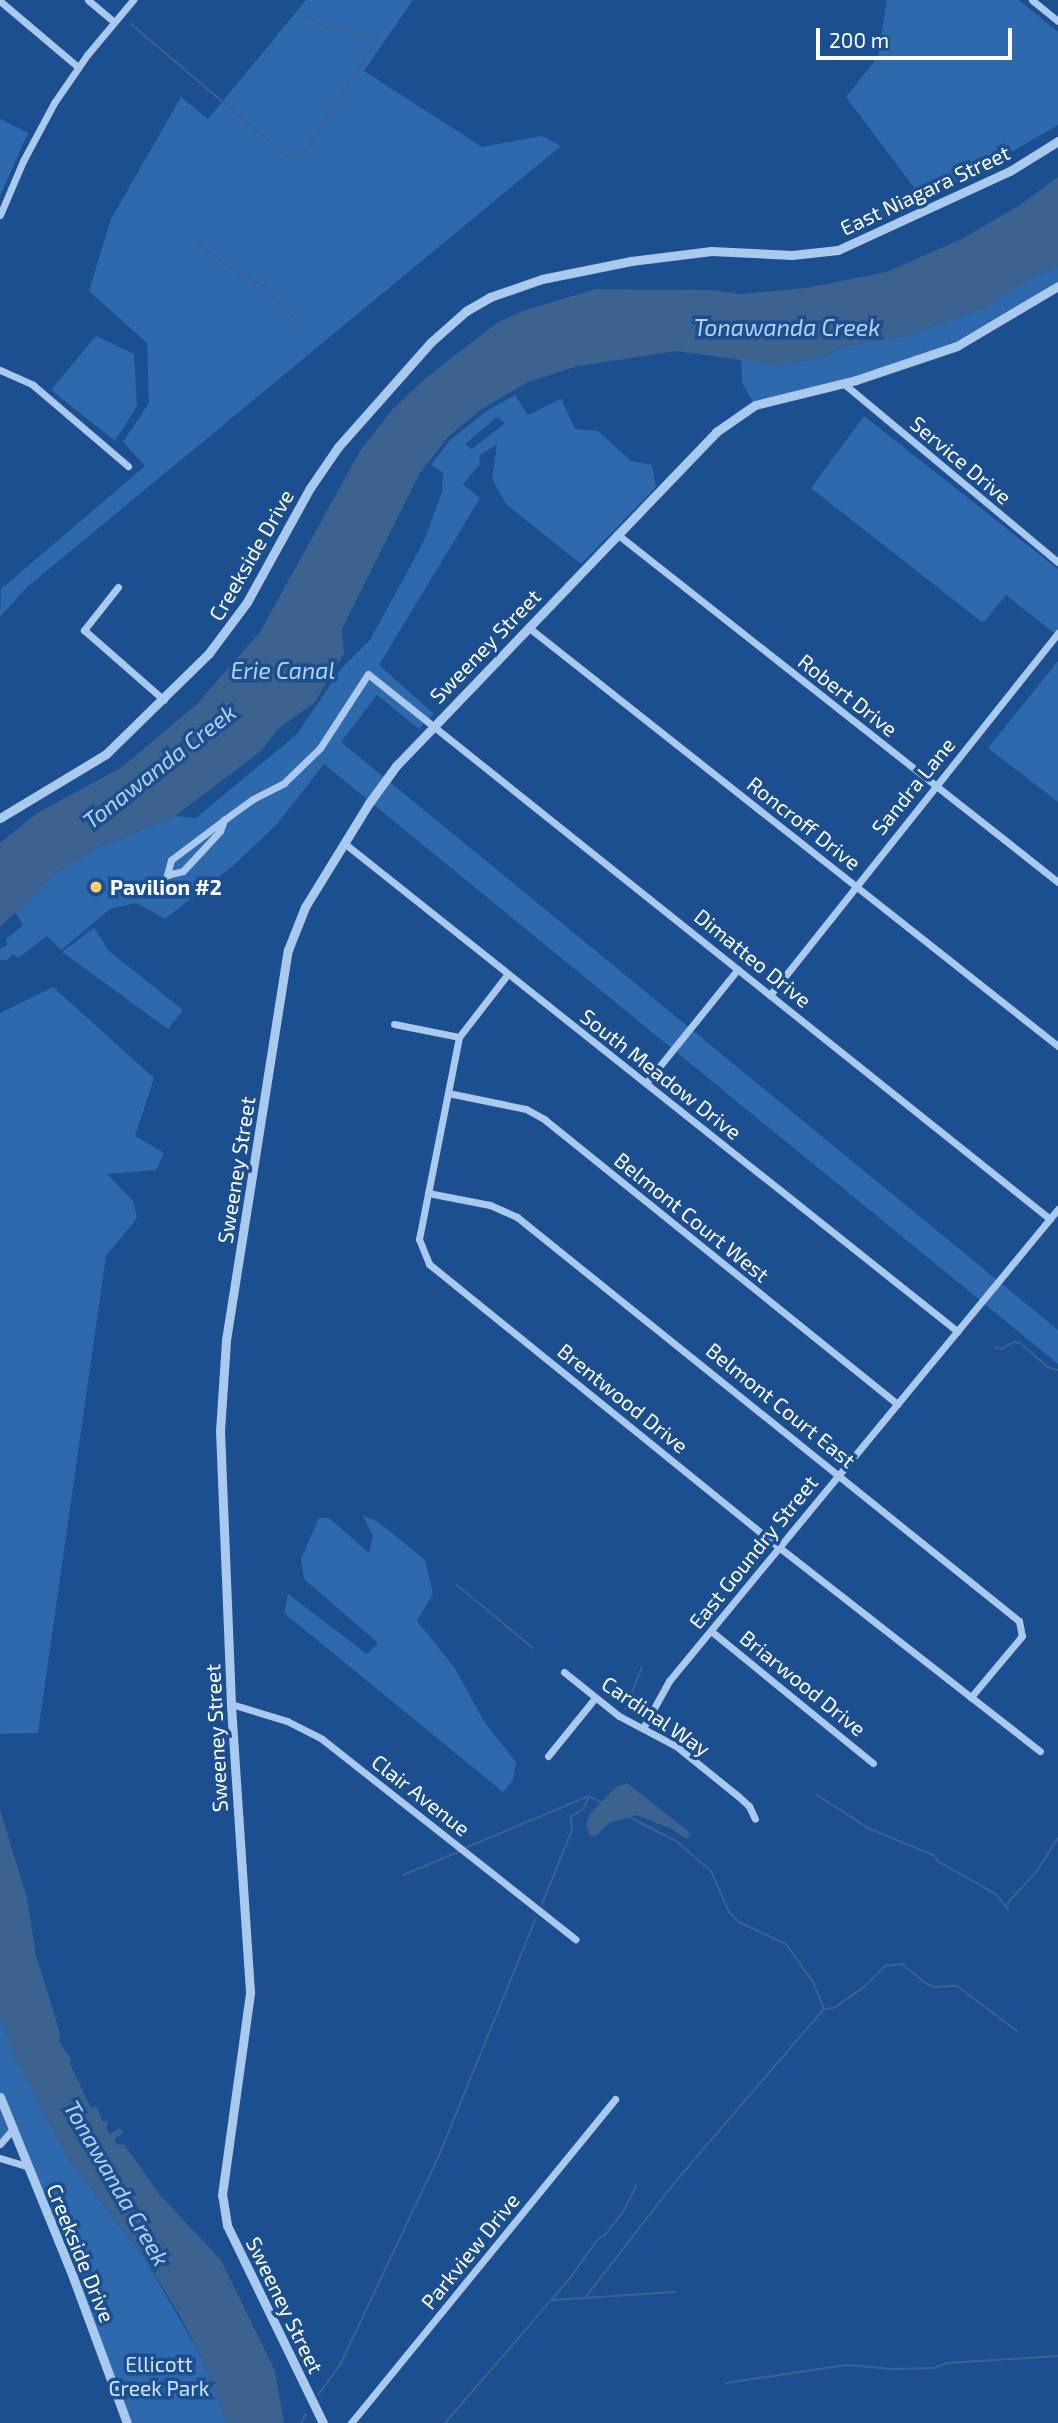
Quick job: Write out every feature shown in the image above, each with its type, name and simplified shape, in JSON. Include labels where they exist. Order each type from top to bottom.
[{"type":"street","points":[[88,0],[114,22]]},
{"type":"street","points":[[0,215],[33,141],[78,67],[133,0]]},
{"type":"street","points":[[1032,0],[1058,21]]},
{"type":"street","points":[[0,1],[78,67]]},
{"type":"street","name":"East Niagara Street","points":[[473,307],[507,290],[542,279],[631,261],[710,251],[792,255],[838,250],[988,182],[1058,141]]},
{"type":"street","name":"Sweeney Street","points":[[323,2423],[227,2225],[222,2195],[250,1992],[231,1704],[220,1431],[226,1340],[288,950],[305,907],[396,766],[617,534],[735,416],[755,405],[915,362],[957,346],[1058,286]]},
{"type":"street","name":"Creekside Drive","points":[[0,818],[106,754],[164,700],[228,631],[310,488],[338,447],[431,342],[473,307]]},
{"type":"street","points":[[0,370],[33,385],[128,466]]},
{"type":"street","name":"Service Drive","points":[[843,383],[1058,562]]},
{"type":"street","name":"Robert Drive","points":[[617,534],[1058,882]]},
{"type":"street","points":[[118,587],[84,630],[164,700]]},
{"type":"street","name":"Roncroff Drive","points":[[528,627],[1058,1046]]},
{"type":"street","name":"Sandra Lane","points":[[770,995],[1058,633]]},
{"type":"street","name":"Dimatteo Drive","points":[[224,820],[253,799],[284,783],[320,748],[368,674],[1050,1219]]},
{"type":"street","points":[[224,820],[220,831],[183,871],[167,875],[171,860],[224,820]]},
{"type":"street","name":"South Meadow Drive","points":[[344,843],[957,1331]]},
{"type":"street","points":[[646,1083],[738,969]]},
{"type":"street","name":"Brentwood Drive","points":[[507,975],[459,1037],[419,1239],[429,1264],[780,1548],[1040,1751]]},
{"type":"street","points":[[394,1024],[459,1037]]},
{"type":"street","name":"Belmont Court West","points":[[448,1093],[526,1109],[544,1119],[897,1404]]},
{"type":"street","name":"Belmont Court East","points":[[428,1193],[490,1205],[517,1217],[1019,1621],[1022,1636],[971,1697]]},
{"type":"street","name":"East Goundry Street","points":[[643,1728],[663,1689],[1058,1209]]},
{"type":"street","name":"Briarwood Drive","points":[[711,1631],[873,1763]]},
{"type":"street","name":"Cardinal Way","points":[[564,1672],[595,1698],[643,1728],[665,1738],[738,1796],[749,1806],[755,1819]]},
{"type":"street","points":[[548,1756],[595,1698]]},
{"type":"street","name":"Clair Avenue","points":[[231,1704],[286,1721],[322,1739],[575,1939]]},
{"type":"street","name":"Creekside Drive","points":[[0,2097],[70,2269],[127,2423]]},
{"type":"street","name":"Parkview Drive","points":[[351,2423],[615,2099]]},
{"type":"street","points":[[0,2144],[12,2130]]},
{"type":"street","points":[[0,2158],[26,2166]]},
{"type":"green space","points":[[306,0],[413,0],[364,71],[482,147],[542,136],[561,146],[27,587],[0,617],[1,589],[145,466],[123,442],[149,403],[147,343],[89,291],[111,219],[181,97],[208,119]]},
{"type":"green space","points":[[887,0],[1019,0],[1058,32],[1058,125],[925,202],[846,97],[878,57]]},
{"type":"green space","points":[[0,119],[28,133],[0,196]]},
{"type":"green space","points":[[1058,266],[1058,286],[957,346],[755,405],[742,383],[741,358],[782,366],[830,355],[840,347],[906,336],[984,308],[1032,277]]},
{"type":"green space","points":[[96,336],[134,354],[137,406],[115,441],[51,390]]},
{"type":"green space","points":[[515,395],[528,415],[561,399],[575,429],[598,431],[631,461],[652,465],[656,487],[581,564],[506,504],[492,479],[497,444],[479,456],[480,464],[463,484],[480,498],[379,665],[434,714],[419,729],[377,695],[341,742],[1058,1330],[1058,1364],[324,764],[277,824],[234,865],[165,919],[136,903],[110,909],[61,950],[47,936],[18,958],[13,954],[7,960],[0,960],[0,949],[7,945],[6,939],[23,925],[14,911],[52,876],[94,849],[175,816],[196,818],[297,734],[341,669],[370,640],[424,541],[442,492],[443,473],[431,465],[450,440],[488,410]],"holes":[[[497,417],[505,423],[472,449],[465,444]]]},
{"type":"green space","points":[[864,416],[1058,569],[1058,636],[1006,595],[983,623],[811,488]]},
{"type":"green space","points":[[1058,661],[1058,802],[988,748]]},
{"type":"green space","points":[[94,928],[109,951],[183,1010],[168,1029],[62,952]]},
{"type":"green space","points":[[53,987],[154,1078],[135,1136],[164,1153],[156,1170],[107,1174],[133,1201],[137,1218],[106,1256],[38,1733],[0,1734],[0,1013]]},
{"type":"green space","points":[[363,1516],[377,1521],[425,1560],[433,1594],[417,1621],[454,1667],[485,1723],[516,1762],[513,1780],[503,1792],[284,1613],[288,1594],[367,1654],[378,1643],[304,1579],[301,1559],[319,1518],[329,1518],[369,1553],[373,1536]]},
{"type":"green space","name":"Ellicott Creek Park","points":[[0,2013],[14,2055],[68,2158],[144,2257],[203,2360],[227,2423],[127,2423],[12,2131],[0,2144]]},
{"type":"water","points":[[1058,177],[1058,266],[1032,277],[985,308],[906,336],[840,347],[830,355],[782,366],[677,351],[578,366],[528,382],[483,408],[448,437],[420,473],[342,629],[344,653],[315,702],[278,729],[261,751],[175,816],[94,849],[52,876],[0,927],[0,843],[36,814],[122,767],[197,704],[260,632],[360,451],[392,410],[427,377],[497,323],[520,312],[595,289],[712,290],[740,294],[806,288],[886,272],[960,240],[1020,205]]},
{"type":"water","points":[[627,1783],[688,1831],[690,1836],[686,1839],[672,1829],[636,1815],[609,1823],[596,1836],[589,1835],[586,1824],[590,1814],[616,1787]]},
{"type":"water","name":"Tonawanda Creek","points":[[0,1809],[27,1898],[36,1955],[60,2033],[59,2041],[71,2059],[70,2064],[91,2108],[97,2107],[103,2122],[108,2121],[106,2128],[110,2134],[119,2128],[123,2133],[114,2139],[117,2145],[124,2144],[160,2195],[221,2260],[275,2371],[284,2423],[227,2423],[203,2360],[181,2318],[144,2256],[68,2158],[14,2055],[0,2013]]},
{"type":"waterway","points":[[131,24],[291,160],[302,155],[380,36],[326,27],[308,18],[303,10]]},
{"type":"waterway","points":[[198,244],[238,273],[266,287],[308,334]]},
{"type":"waterway","points":[[995,1347],[1001,1349],[1014,1342],[1020,1343],[1048,1367],[1058,1370]]},
{"type":"waterway","points":[[457,1585],[533,1648]]},
{"type":"waterway","points":[[625,1709],[642,1667]]},
{"type":"waterway","points":[[817,1795],[868,1828],[933,1855],[939,1862],[996,1894],[1008,1910]]},
{"type":"waterway","points":[[589,1796],[600,1802]]},
{"type":"waterway","points":[[465,1848],[589,1796],[584,1808],[571,1817],[572,1830],[542,1904]]},
{"type":"waterway","points":[[627,1816],[676,1841],[711,1871],[729,1912],[739,1922],[786,1944],[813,1982],[823,2007]]},
{"type":"waterway","points":[[1006,1905],[1036,1872],[1058,1838]]},
{"type":"waterway","points":[[403,1875],[460,1851]]},
{"type":"waterway","points":[[318,2395],[340,2365],[438,2158],[536,1918]]},
{"type":"waterway","points":[[584,2299],[675,2182],[824,2009],[834,2008],[863,1988],[885,1966],[902,1964],[927,1984],[935,1987],[957,1986],[1017,2031]]},
{"type":"waterway","points":[[445,2423],[570,2278],[598,2239],[605,2235],[623,2212],[637,2185]]},
{"type":"waterway","points":[[552,2300],[675,2292]]},
{"type":"waterway","points":[[726,2383],[847,2365],[893,2369],[934,2368],[947,2363],[1058,2356]]},
{"type":"waterway","points":[[301,2423],[306,2414]]},
{"type":"place","name":"Pavilion #2","points":[[96,887]]},
{"type":"water label","name":"Erie Canal","points":[[283,670]]}]
